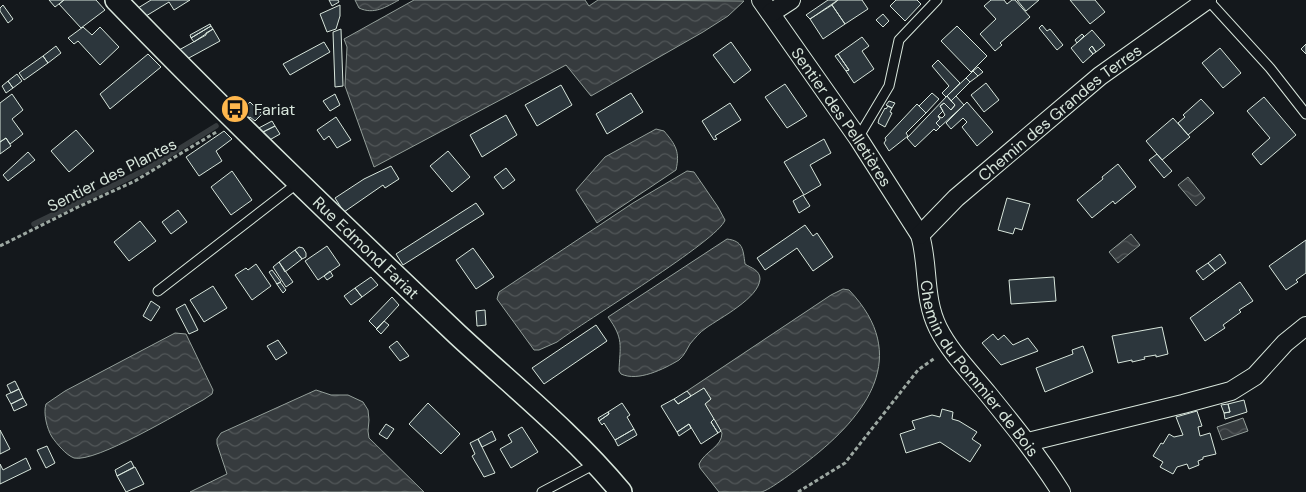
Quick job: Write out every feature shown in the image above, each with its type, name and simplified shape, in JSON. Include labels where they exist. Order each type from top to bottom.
[{"type":"street","name":"Rue Edmond Fariat","points":[[116,0],[231,118],[596,463],[621,492]]},
{"type":"street","points":[[766,6],[791,0]]},
{"type":"street","name":"Chemin des Grandes Terres","points":[[920,235],[956,198],[1100,76],[1208,0]]},
{"type":"street","name":"Sentier des Pelletières","points":[[766,6],[858,138],[920,235]]},
{"type":"street","name":"Chemin du Pommier de Bois","points":[[920,235],[925,252],[925,274],[929,302],[938,328],[950,347],[1028,442],[1060,492]]},
{"type":"street","points":[[1028,442],[1232,390],[1254,376],[1285,343],[1306,326]]},
{"type":"lane","points":[[858,138],[889,86],[899,40],[937,0]]},
{"type":"lane","points":[[1208,0],[1270,68],[1306,114]]},
{"type":"lane","points":[[158,291],[299,182]]},
{"type":"lane","points":[[542,492],[596,463]]},
{"type":"path","name":"Sentier des Plantes","points":[[0,246],[135,181],[214,134],[231,118]]},
{"type":"path","points":[[798,492],[845,463],[918,370],[950,347]]},
{"type":"water","points":[[355,0],[399,0],[380,9],[370,11],[359,8]]},
{"type":"water","points":[[414,0],[585,0],[589,6],[598,0],[744,1],[728,16],[703,32],[591,96],[566,65],[374,167],[345,86],[347,47],[344,39]]},
{"type":"water","points":[[656,129],[664,131],[672,140],[678,158],[676,170],[597,223],[576,190],[605,157]]},
{"type":"water","points":[[687,171],[694,172],[725,220],[717,230],[700,245],[649,281],[557,342],[539,350],[534,350],[497,299],[499,292],[633,203]]},
{"type":"water","points":[[1188,177],[1205,198],[1196,206],[1178,185]]},
{"type":"water","points":[[1131,234],[1140,245],[1118,263],[1109,252]]},
{"type":"water","points":[[727,239],[739,244],[743,250],[745,264],[755,270],[760,276],[758,286],[753,293],[738,307],[702,331],[679,360],[659,370],[643,375],[628,376],[621,374],[619,371],[619,337],[608,317]]},
{"type":"water","points":[[843,289],[849,290],[868,314],[877,338],[879,361],[874,383],[864,404],[829,443],[771,488],[761,492],[719,492],[700,468],[699,464],[719,442],[722,433],[705,404],[711,399],[704,388],[691,396],[687,391],[831,295]]},
{"type":"water","points":[[175,333],[186,334],[213,390],[212,394],[138,435],[100,453],[74,458],[65,452],[54,440],[49,430],[45,416],[46,404],[65,391]]},
{"type":"water","points":[[316,390],[331,395],[348,395],[363,402],[368,410],[369,438],[424,492],[190,492],[227,474],[217,444],[217,439],[221,433]]},
{"type":"water","points":[[1243,418],[1248,431],[1222,440],[1217,427]]},
{"type":"building","points":[[49,0],[64,0],[55,7]]},
{"type":"building","points":[[64,0],[96,0],[105,10],[81,28],[59,4]]},
{"type":"building","points":[[151,0],[190,0],[174,10],[169,2],[146,16],[138,8]]},
{"type":"building","points":[[329,0],[338,0],[339,2],[332,6]]},
{"type":"building","points":[[828,0],[838,0],[810,19],[806,15]]},
{"type":"building","points":[[838,0],[862,0],[868,9],[845,24],[832,5]]},
{"type":"building","points":[[896,0],[917,0],[921,4],[905,21],[890,6]]},
{"type":"building","points":[[991,0],[1004,0],[1007,4],[1015,0],[1030,17],[1000,43],[1002,45],[995,51],[980,34],[996,19],[984,6]]},
{"type":"building","points":[[1017,0],[1039,0],[1026,11]]},
{"type":"building","points":[[1070,0],[1095,0],[1105,12],[1090,24]]},
{"type":"building","points":[[3,5],[13,19],[8,23],[0,11]]},
{"type":"building","points":[[340,5],[340,16],[336,29],[327,32],[320,14]]},
{"type":"building","points":[[832,5],[845,24],[823,39],[810,19]]},
{"type":"building","points":[[883,14],[889,21],[883,27],[876,20]]},
{"type":"building","points":[[210,24],[211,26],[191,38],[190,35]]},
{"type":"building","points":[[1042,25],[1047,31],[1050,29],[1063,45],[1057,50],[1039,28]]},
{"type":"building","points":[[211,26],[213,29],[194,42],[191,38]]},
{"type":"building","points":[[957,26],[987,56],[971,72],[941,41]]},
{"type":"building","points":[[83,27],[92,35],[100,27],[119,47],[100,65],[78,41],[74,44],[68,38]]},
{"type":"building","points":[[213,29],[220,41],[187,59],[179,50],[206,35],[206,33]]},
{"type":"building","points":[[341,29],[343,86],[335,87],[333,32]]},
{"type":"building","points":[[1092,30],[1105,45],[1096,52],[1092,46],[1089,49],[1093,54],[1083,63],[1071,48]]},
{"type":"building","points":[[1082,34],[1084,36],[1077,43],[1075,40]]},
{"type":"building","points":[[862,37],[869,46],[862,51],[874,69],[854,83],[846,71],[849,70],[838,54]]},
{"type":"building","points":[[324,42],[330,52],[290,75],[283,64]]},
{"type":"building","points":[[731,42],[751,70],[734,83],[713,55]]},
{"type":"building","points":[[1306,44],[1306,54],[1301,49]]},
{"type":"building","points":[[56,46],[61,53],[48,63],[43,56]]},
{"type":"building","points":[[1092,46],[1096,52],[1093,54],[1089,49]]},
{"type":"building","points":[[1220,48],[1241,73],[1223,88],[1202,63]]},
{"type":"building","points":[[148,54],[161,67],[110,109],[100,94]]},
{"type":"building","points":[[838,54],[849,70],[846,71],[835,56]]},
{"type":"building","points":[[43,56],[48,63],[24,80],[19,73]]},
{"type":"building","points":[[938,60],[960,83],[946,97],[942,93],[949,86],[932,66]]},
{"type":"building","points":[[978,67],[983,72],[978,76],[973,71]]},
{"type":"building","points":[[973,71],[978,76],[970,82],[966,78]]},
{"type":"building","points":[[17,74],[22,81],[13,88],[8,81]]},
{"type":"building","points":[[966,78],[970,82],[951,101],[947,96]]},
{"type":"building","points":[[8,81],[13,88],[6,93],[2,86]]},
{"type":"building","points":[[986,83],[999,100],[984,112],[971,95]]},
{"type":"building","points":[[785,84],[807,116],[787,128],[765,97]]},
{"type":"building","points":[[561,85],[572,105],[537,126],[525,105]]},
{"type":"building","points":[[631,93],[643,112],[607,134],[596,114]]},
{"type":"building","points":[[932,93],[939,99],[926,113],[919,106]]},
{"type":"building","points":[[12,94],[23,110],[12,119],[23,134],[10,144],[6,138],[0,142],[0,103]]},
{"type":"building","points":[[335,94],[340,105],[330,111],[323,101]]},
{"type":"building","points":[[947,96],[955,105],[951,110],[944,103],[940,106],[943,111],[938,116],[940,119],[936,123],[940,127],[936,131],[934,129],[915,147],[907,138]]},
{"type":"building","points":[[956,96],[964,105],[940,127],[936,123],[940,119],[938,116],[942,118],[945,115],[940,106],[944,103],[951,110],[955,105],[951,101]]},
{"type":"building","points":[[1264,97],[1296,135],[1261,165],[1252,154],[1270,138],[1247,111]]},
{"type":"building","points":[[1201,99],[1214,113],[1188,135],[1178,123],[1185,117],[1183,115]]},
{"type":"building","points":[[889,101],[895,103],[892,108],[886,105]]},
{"type":"building","points":[[250,102],[262,114],[255,121],[250,117],[246,121],[238,113]]},
{"type":"building","points":[[967,102],[993,132],[977,146],[962,127],[967,122],[963,118],[951,129],[946,123]]},
{"type":"building","points":[[730,103],[741,120],[715,136],[717,139],[714,140],[702,121]]},
{"type":"building","points":[[917,104],[926,113],[906,133],[908,136],[889,151],[884,143],[885,138]]},
{"type":"building","points":[[888,106],[892,108],[890,112],[892,113],[885,127],[878,123],[885,108]]},
{"type":"building","points":[[506,115],[517,135],[482,157],[470,135]]},
{"type":"building","points":[[336,117],[351,140],[337,148],[329,136],[324,140],[317,130]]},
{"type":"building","points":[[1173,118],[1190,137],[1162,160],[1146,141]]},
{"type":"building","points":[[272,121],[275,126],[259,134],[255,130]]},
{"type":"building","points":[[275,126],[280,134],[266,142],[259,134]]},
{"type":"building","points":[[76,130],[94,151],[69,172],[51,151]]},
{"type":"building","points":[[224,131],[232,139],[216,151],[222,161],[199,176],[186,157]]},
{"type":"building","points":[[6,138],[11,146],[0,154],[0,142]]},
{"type":"building","points":[[824,139],[831,153],[810,165],[821,185],[804,195],[784,162]]},
{"type":"building","points":[[448,151],[470,177],[452,192],[430,166]]},
{"type":"building","points":[[28,152],[35,160],[8,181],[3,175]]},
{"type":"building","points":[[1157,154],[1172,171],[1164,178],[1149,160]]},
{"type":"building","points":[[1118,164],[1136,187],[1115,204],[1113,201],[1092,218],[1077,200]]},
{"type":"building","points":[[391,166],[399,179],[385,188],[383,185],[344,212],[335,198],[364,179]]},
{"type":"building","points":[[506,168],[515,180],[503,189],[494,177]]},
{"type":"building","points":[[232,171],[252,200],[231,215],[211,187]]},
{"type":"building","points":[[803,195],[810,206],[799,213],[793,201]]},
{"type":"building","points":[[1007,198],[1030,204],[1022,230],[1015,228],[1013,234],[998,230]]},
{"type":"building","points":[[476,203],[484,214],[403,265],[396,254]]},
{"type":"building","points":[[178,210],[187,222],[171,234],[162,222]]},
{"type":"building","points":[[140,221],[156,241],[129,261],[114,242]]},
{"type":"building","points":[[805,225],[813,236],[817,233],[833,257],[813,271],[797,248],[765,270],[757,258]]},
{"type":"building","points":[[1306,240],[1306,273],[1296,280],[1298,282],[1286,290],[1269,266]]},
{"type":"building","points":[[327,246],[340,265],[318,280],[305,261]]},
{"type":"building","points":[[299,247],[303,248],[306,253],[306,257],[302,259],[295,250]]},
{"type":"building","points":[[473,248],[494,277],[476,289],[456,260]]},
{"type":"building","points":[[295,250],[302,259],[285,272],[279,262]]},
{"type":"building","points":[[1220,254],[1226,263],[1215,271],[1208,263]]},
{"type":"building","points":[[279,262],[293,282],[286,287],[273,267]]},
{"type":"building","points":[[1208,263],[1215,271],[1203,280],[1196,271]]},
{"type":"building","points":[[256,264],[271,286],[252,300],[235,275],[246,268],[248,270]]},
{"type":"building","points":[[272,270],[281,282],[277,284],[269,272]]},
{"type":"building","points":[[330,271],[333,276],[327,280],[324,276]]},
{"type":"building","points":[[371,277],[378,285],[362,297],[355,288]]},
{"type":"building","points":[[1054,277],[1056,301],[1011,304],[1009,280]]},
{"type":"building","points":[[280,282],[286,290],[283,293],[276,283]]},
{"type":"building","points":[[1240,282],[1253,301],[1239,310],[1241,312],[1223,325],[1225,328],[1205,341],[1190,318]]},
{"type":"building","points":[[213,286],[227,308],[204,322],[190,300]]},
{"type":"building","points":[[355,288],[362,297],[351,305],[344,296]]},
{"type":"building","points":[[392,297],[399,305],[377,329],[369,321]]},
{"type":"building","points":[[151,301],[160,307],[151,321],[143,316]]},
{"type":"building","points":[[185,304],[198,330],[189,334],[176,309]]},
{"type":"building","points":[[485,310],[486,325],[477,326],[476,311]]},
{"type":"building","points":[[384,321],[389,325],[381,334],[376,329]]},
{"type":"building","points":[[596,325],[607,341],[544,384],[532,368]]},
{"type":"building","points":[[1162,327],[1168,354],[1118,363],[1112,336]]},
{"type":"building","points":[[993,334],[998,340],[1004,335],[1013,345],[1028,338],[1038,351],[1001,365],[982,343]]},
{"type":"building","points":[[278,340],[287,353],[276,360],[267,346]]},
{"type":"building","points":[[397,341],[409,356],[400,361],[389,347]]},
{"type":"building","points":[[1083,346],[1093,372],[1045,392],[1036,368],[1073,354],[1072,350]]},
{"type":"building","points":[[15,381],[19,389],[11,393],[7,385]]},
{"type":"building","points":[[704,388],[711,399],[705,404],[714,419],[711,422],[718,433],[701,444],[689,424],[677,432],[661,406],[674,399],[678,404]]},
{"type":"building","points":[[19,389],[23,398],[11,404],[6,395]]},
{"type":"building","points":[[687,391],[691,396],[678,404],[674,399]]},
{"type":"building","points":[[23,398],[27,405],[14,411],[11,404]]},
{"type":"building","points":[[1244,400],[1247,412],[1225,419],[1224,413],[1230,412],[1228,404]]},
{"type":"building","points":[[428,403],[460,434],[441,454],[409,424]]},
{"type":"building","points":[[622,403],[630,415],[627,417],[634,429],[615,440],[604,423],[602,425],[599,421],[609,414],[608,412]]},
{"type":"building","points":[[1228,404],[1230,412],[1224,413],[1221,405]]},
{"type":"building","points":[[942,409],[953,412],[952,419],[977,432],[972,439],[981,445],[970,462],[940,442],[906,453],[900,434],[915,429],[912,421],[932,415],[940,417]]},
{"type":"building","points":[[1197,411],[1202,426],[1198,427],[1200,436],[1210,433],[1216,454],[1203,457],[1203,459],[1198,461],[1199,465],[1189,469],[1187,464],[1177,467],[1173,474],[1160,467],[1163,462],[1153,456],[1169,434],[1174,437],[1183,435],[1176,417]]},
{"type":"building","points":[[608,412],[609,414],[599,421],[598,418]]},
{"type":"building","points":[[714,419],[721,431],[718,433],[711,422]]},
{"type":"building","points":[[386,424],[394,429],[387,439],[379,434]]},
{"type":"building","points":[[689,424],[691,428],[679,436],[677,432]]},
{"type":"building","points":[[522,427],[538,452],[511,468],[500,449],[512,442],[508,435]]},
{"type":"building","points":[[634,429],[637,435],[618,446],[615,440]]},
{"type":"building","points":[[0,430],[10,449],[0,454]]},
{"type":"building","points":[[492,431],[496,440],[482,447],[478,439]]},
{"type":"building","points":[[478,439],[495,473],[484,477],[472,456],[475,454],[470,443]]},
{"type":"building","points":[[47,446],[55,463],[46,468],[37,450]]},
{"type":"building","points":[[26,458],[31,469],[0,484],[0,464],[3,470]]},
{"type":"building","points":[[131,461],[134,467],[117,476],[115,470]]},
{"type":"building","points":[[135,467],[144,484],[126,492],[117,476]]},
{"type":"waterway","points":[[34,224],[145,170],[216,126]]},
{"type":"place","name":"Fariat","points":[[235,109]]}]
